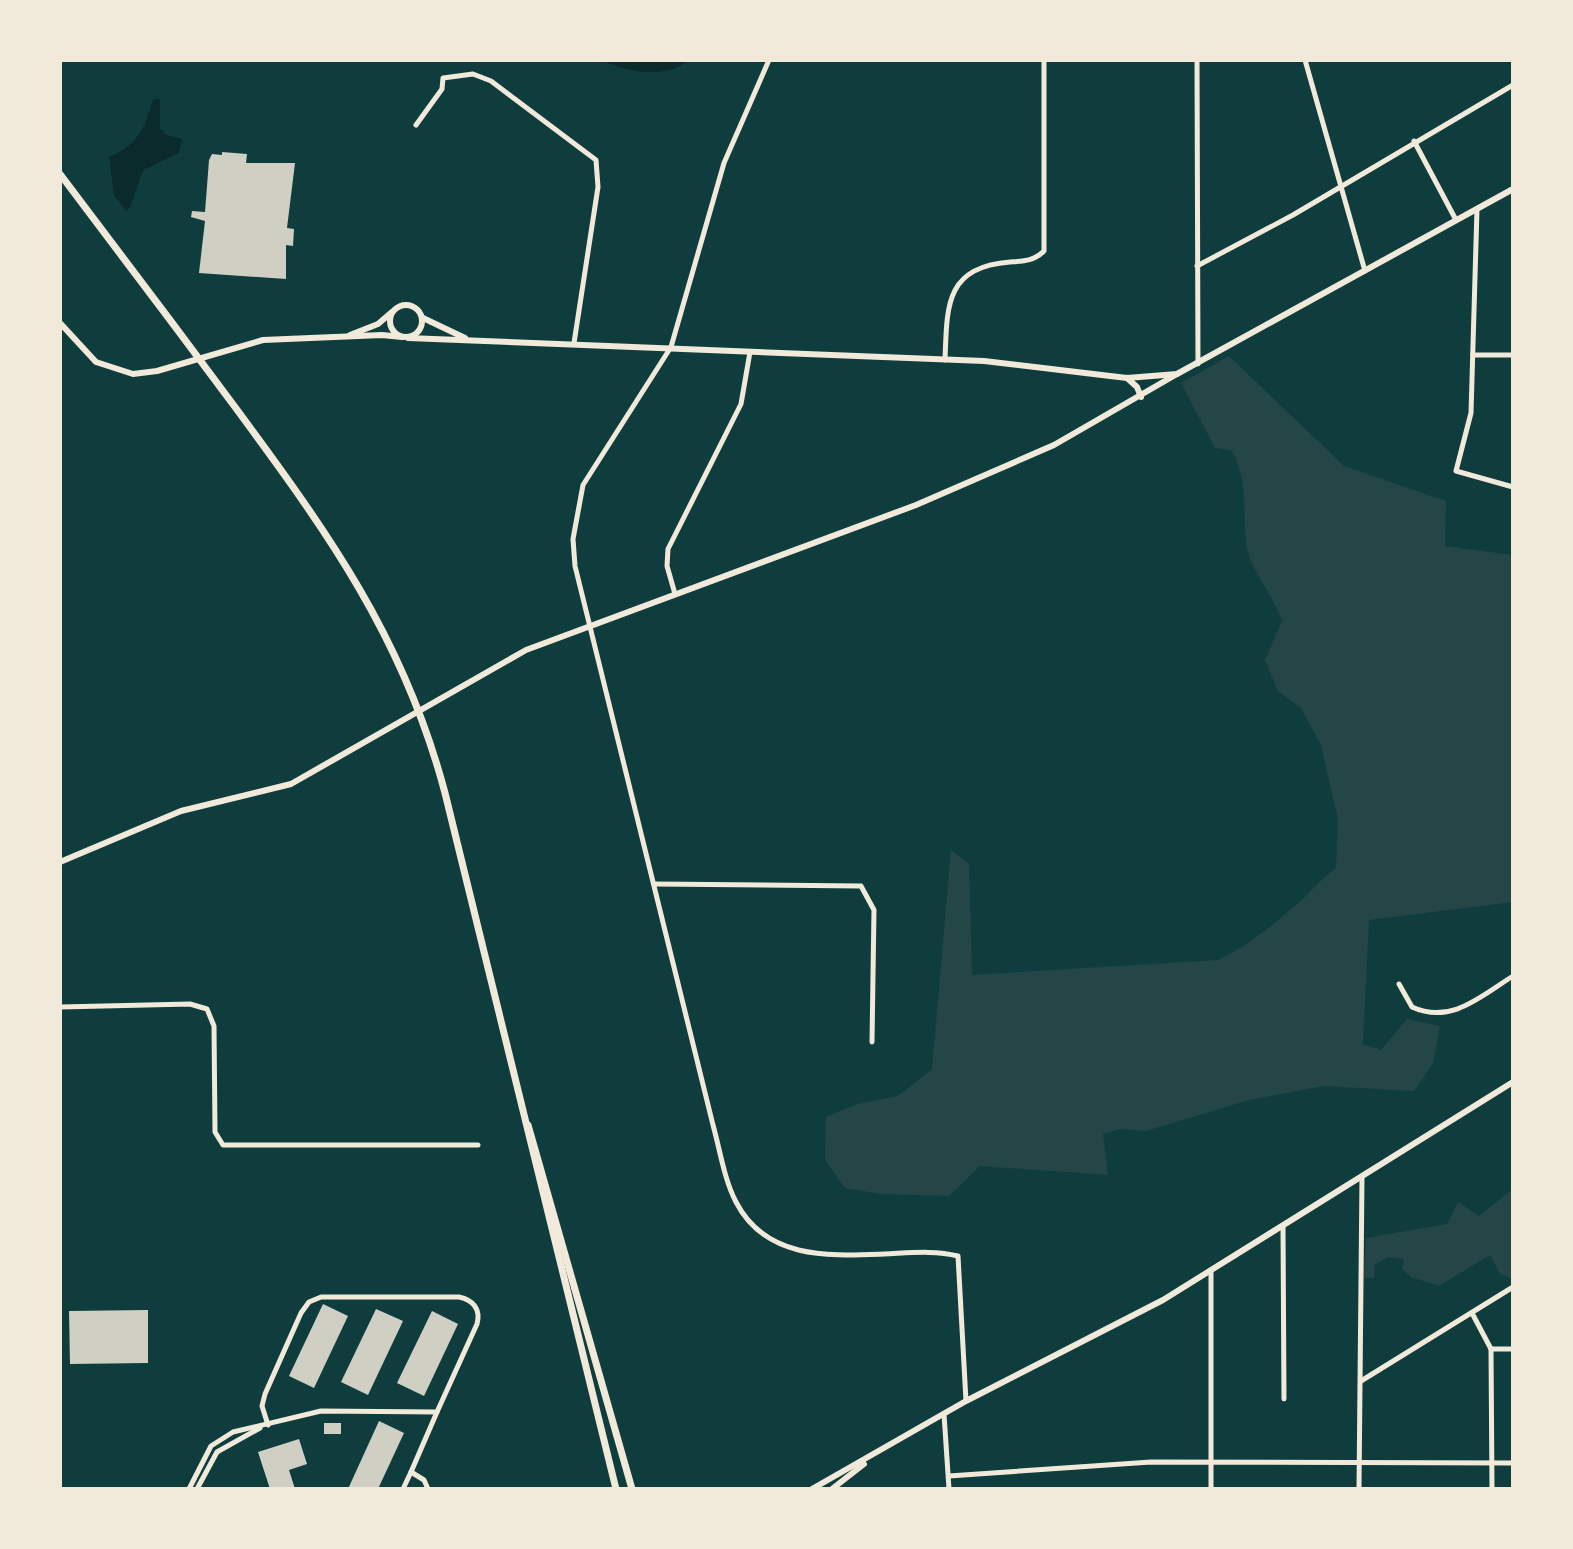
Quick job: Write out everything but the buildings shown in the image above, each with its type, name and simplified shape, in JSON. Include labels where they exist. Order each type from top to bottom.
[{"type":"main road","points":[[60,174],[199,357],[353,575],[406,675],[438,766],[616,1489]]},
{"type":"main road","points":[[522,1108],[632,1489]]},
{"type":"street","points":[[769,60],[724,163],[671,347],[583,485],[573,539],[575,566],[727,1178],[736,1203],[752,1224],[773,1241],[797,1252],[851,1255],[934,1252],[958,1256],[966,1401]]},
{"type":"street","points":[[945,360],[949,302],[962,279],[984,266],[1029,260],[1044,251],[1044,60]]},
{"type":"street","points":[[1197,60],[1198,365]]},
{"type":"street","points":[[1305,60],[1366,272]]},
{"type":"street","points":[[416,125],[442,89],[443,78],[479,76],[491,81],[596,160],[598,187],[574,343]]},
{"type":"street","points":[[1197,266],[1513,85]]},
{"type":"street","points":[[1414,141],[1456,220]]},
{"type":"street","points":[[60,862],[181,811],[291,784],[526,650],[916,505],[1054,445],[1513,189]]},
{"type":"street","points":[[1477,209],[1471,413],[1456,471],[1513,487]]},
{"type":"street","points":[[343,337],[373,327],[403,305],[413,306],[423,318],[465,338]]},
{"type":"street","points":[[394,311],[391,326],[405,338]]},
{"type":"street","points":[[405,338],[421,329],[423,318]]},
{"type":"street","points":[[60,323],[96,362],[122,372],[146,373],[263,340],[343,337],[465,338],[1011,363],[1127,378],[1177,374]]},
{"type":"street","points":[[675,594],[667,566],[668,549],[741,404],[750,352]]},
{"type":"street","points":[[1473,355],[1513,355]]},
{"type":"street","points":[[1127,378],[1137,387],[1141,397]]},
{"type":"street","points":[[655,884],[861,886],[874,910],[872,1042]]},
{"type":"street","points":[[1399,984],[1412,1007],[1447,1013],[1464,1007],[1513,976]]},
{"type":"street","points":[[60,1007],[190,1004],[207,1009],[214,1026],[215,1132],[223,1145],[478,1145]]},
{"type":"street","points":[[812,1489],[966,1401],[1141,1312],[1513,1082]]},
{"type":"street","points":[[1359,1489],[1362,1176]]},
{"type":"street","points":[[1283,1225],[1284,1399]]},
{"type":"street","points":[[1211,1269],[1211,1489]]},
{"type":"street","points":[[1360,1382],[1513,1287]]},
{"type":"street","points":[[268,1425],[262,1406],[265,1394],[301,1313],[309,1302],[321,1297],[459,1297],[474,1305],[479,1314],[477,1324],[403,1489]]},
{"type":"street","points":[[1472,1313],[1491,1349],[1492,1489]]},
{"type":"street","points":[[1491,1349],[1513,1349]]},
{"type":"street","points":[[189,1489],[202,1458],[218,1439],[321,1411],[437,1412]]},
{"type":"street","points":[[944,1414],[949,1489]]},
{"type":"street","points":[[197,1489],[209,1462],[223,1446],[268,1425]]},
{"type":"street","points":[[832,1489],[876,1454]]},
{"type":"street","points":[[949,1476],[1115,1463],[1513,1463]]},
{"type":"street","points":[[411,1472],[424,1480],[428,1489]]},
{"type":"shaded area","points":[[602,60],[686,62],[667,71],[644,72],[621,68]]},
{"type":"shaded area","points":[[153,99],[160,99],[160,128],[166,135],[182,139],[179,153],[143,170],[126,211],[114,195],[109,157],[134,141],[147,119]]},
{"type":"shaded area","points":[[1229,356],[1344,466],[1446,501],[1445,546],[1513,555],[1513,902],[1369,920],[1363,1044],[1381,1050],[1407,1019],[1440,1026],[1433,1063],[1414,1091],[1324,1086],[1249,1100],[1146,1131],[1120,1129],[1103,1134],[1108,1175],[980,1166],[949,1196],[881,1194],[845,1188],[825,1160],[826,1117],[857,1104],[898,1096],[932,1069],[951,850],[969,864],[972,975],[1218,960],[1267,928],[1336,868],[1338,819],[1321,745],[1301,708],[1278,691],[1265,660],[1282,621],[1247,548],[1244,497],[1237,461],[1231,450],[1215,448],[1181,383]]},
{"type":"shaded area","points":[[1513,1189],[1513,1279],[1500,1274],[1490,1255],[1439,1286],[1411,1277],[1402,1269],[1404,1259],[1389,1257],[1374,1265],[1374,1278],[1364,1278],[1366,1238],[1447,1224],[1458,1202],[1479,1216]]}]
